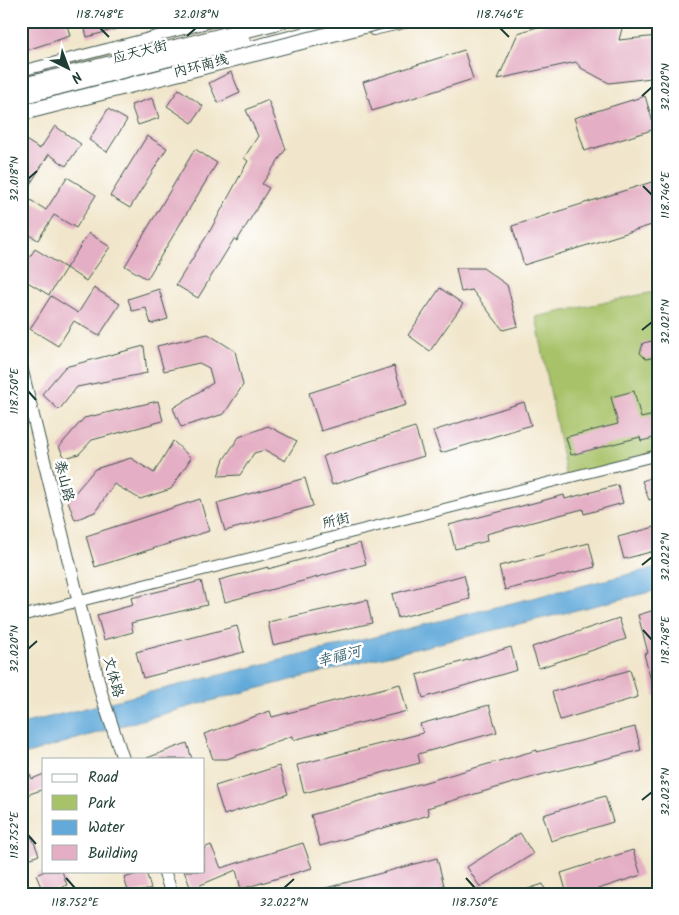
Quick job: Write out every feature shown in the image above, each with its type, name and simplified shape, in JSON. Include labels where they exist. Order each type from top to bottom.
[{"type":"highway","name":"内环南线","points":[[21,86],[281,21]]},
{"type":"highway","name":"内环南线","points":[[21,113],[382,21]]},
{"type":"main road","name":"应天大街","points":[[21,98],[316,24],[351,21]]},
{"type":"main road","name":"应天大街","points":[[21,108],[316,24]]},
{"type":"main road","name":"泰山路","points":[[21,367],[78,602]]},
{"type":"main road","name":"文体路","points":[[78,602],[104,702],[123,758]]},
{"type":"main road","points":[[164,872],[172,894]]},
{"type":"street","name":"应天大街","points":[[21,71],[215,21]]},
{"type":"street","points":[[316,24],[336,39],[413,21]]},
{"type":"street","name":"所街","points":[[21,616],[658,456]]},
{"type":"green space","points":[[658,291],[658,457],[567,480],[536,317]]},
{"type":"water","name":"幸福河","points":[[658,567],[658,590],[258,688],[21,756],[21,724]]},
{"type":"building","points":[[21,21],[66,21],[70,36],[21,52]]},
{"type":"building","points":[[83,21],[134,21],[134,24],[87,37]]},
{"type":"building","points":[[557,21],[624,21],[619,40],[658,36],[658,75],[651,78],[609,83],[581,68],[576,62],[498,79],[518,33]]},
{"type":"building","points":[[464,50],[473,79],[372,111],[363,82]]},
{"type":"building","points":[[231,72],[240,93],[218,103],[209,83]]},
{"type":"building","points":[[179,89],[203,106],[192,123],[167,106]]},
{"type":"building","points":[[645,96],[655,129],[585,151],[574,118]]},
{"type":"building","points":[[153,98],[159,118],[138,125],[131,105]]},
{"type":"building","points":[[268,100],[286,149],[262,184],[269,188],[237,241],[234,239],[198,298],[176,285],[211,229],[248,161],[244,158],[258,136],[246,110]]},
{"type":"building","points":[[108,109],[127,120],[107,152],[89,140]]},
{"type":"building","points":[[55,126],[81,144],[66,166],[49,154],[29,186],[21,181],[21,137],[40,149]]},
{"type":"building","points":[[147,136],[167,148],[130,208],[110,196]]},
{"type":"building","points":[[195,149],[217,163],[147,279],[125,266]]},
{"type":"building","points":[[67,177],[96,195],[76,228],[54,215],[38,240],[21,230],[21,194],[46,210]]},
{"type":"building","points":[[658,180],[658,223],[524,265],[512,226]]},
{"type":"building","points":[[89,233],[110,247],[86,281],[66,268]]},
{"type":"building","points":[[35,249],[66,268],[49,295],[21,278],[21,270]]},
{"type":"building","points":[[456,268],[483,268],[507,285],[518,326],[503,330],[472,290],[461,292]]},
{"type":"building","points":[[94,288],[120,304],[99,336],[74,321],[58,346],[30,329],[51,296],[78,313]]},
{"type":"building","points":[[440,288],[463,304],[430,351],[408,335]]},
{"type":"building","points":[[159,289],[168,319],[151,324],[146,308],[132,311],[128,299]]},
{"type":"building","points":[[208,334],[235,351],[243,385],[224,414],[181,427],[173,408],[213,383],[209,368],[199,363],[164,371],[157,346]]},
{"type":"building","points":[[652,341],[658,347],[656,357],[646,359],[640,353],[643,343]]},
{"type":"building","points":[[144,346],[147,373],[77,387],[59,410],[42,394],[65,367]]},
{"type":"building","points":[[394,366],[406,405],[321,431],[309,393]]},
{"type":"building","points":[[634,391],[641,418],[658,414],[658,437],[641,441],[640,437],[571,455],[566,437],[618,424],[611,397]]},
{"type":"building","points":[[158,401],[163,421],[92,440],[79,454],[65,458],[59,447],[84,418]]},
{"type":"building","points":[[524,402],[531,425],[441,453],[433,431]]},
{"type":"building","points":[[268,426],[297,441],[285,461],[265,450],[254,453],[240,475],[218,476],[224,459],[239,437]]},
{"type":"building","points":[[415,427],[424,456],[332,485],[323,456]]},
{"type":"building","points":[[173,441],[191,458],[171,489],[140,499],[114,484],[95,512],[75,520],[68,501],[95,469],[131,458],[154,473]]},
{"type":"building","points":[[658,475],[658,497],[649,500],[642,481]]},
{"type":"building","points":[[305,478],[313,506],[225,531],[217,503]]},
{"type":"building","points":[[618,485],[623,503],[584,514],[583,509],[486,534],[487,541],[455,549],[449,525],[564,495],[565,499]]},
{"type":"building","points":[[200,499],[209,531],[95,567],[86,536]]},
{"type":"building","points":[[658,526],[658,550],[624,559],[618,537]]},
{"type":"building","points":[[360,543],[366,564],[225,602],[219,580],[268,567],[268,569]]},
{"type":"building","points":[[589,543],[595,567],[505,590],[499,566]]},
{"type":"building","points":[[464,575],[470,599],[398,618],[392,594]]},
{"type":"building","points":[[201,581],[207,605],[131,623],[133,632],[104,640],[97,615],[133,605],[131,598]]},
{"type":"building","points":[[367,600],[372,623],[273,645],[268,622]]},
{"type":"building","points":[[658,609],[658,696],[655,696],[644,654],[648,653],[638,615]]},
{"type":"building","points":[[619,618],[626,639],[539,668],[532,647]]},
{"type":"building","points":[[237,626],[244,652],[143,678],[136,652]]},
{"type":"building","points":[[511,647],[517,670],[423,698],[417,675]]},
{"type":"building","points":[[630,670],[638,697],[560,720],[552,692]]},
{"type":"building","points":[[400,684],[407,711],[293,740],[292,736],[227,759],[213,759],[204,734],[270,711],[272,717]]},
{"type":"building","points":[[489,705],[497,732],[418,754],[420,763],[304,793],[297,765],[423,733],[420,724]]},
{"type":"building","points":[[635,727],[641,750],[544,774],[427,808],[429,815],[320,846],[311,815],[537,750],[537,752]]},
{"type":"building","points":[[187,743],[192,758],[147,758]]},
{"type":"building","points":[[279,766],[288,794],[224,815],[215,786]]},
{"type":"building","points":[[30,775],[32,779],[42,775],[42,790],[21,797],[21,778]]},
{"type":"building","points":[[605,796],[613,822],[551,841],[543,815]]},
{"type":"building","points":[[520,833],[533,854],[480,887],[467,867]]},
{"type":"building","points":[[32,837],[39,855],[21,862],[21,842]]},
{"type":"building","points":[[303,843],[312,868],[241,889],[236,870],[191,889],[184,872],[205,872],[205,848],[211,845],[221,868]]},
{"type":"building","points":[[633,850],[641,875],[583,894],[567,894],[561,873]]},
{"type":"building","points":[[437,858],[445,889],[427,894],[316,894],[315,891]]},
{"type":"building","points":[[43,872],[62,872],[67,885],[44,894],[36,875]]},
{"type":"building","points":[[146,872],[151,889],[129,894],[124,878]]},
{"type":"building","points":[[543,884],[546,894],[520,894],[519,892]]}]
